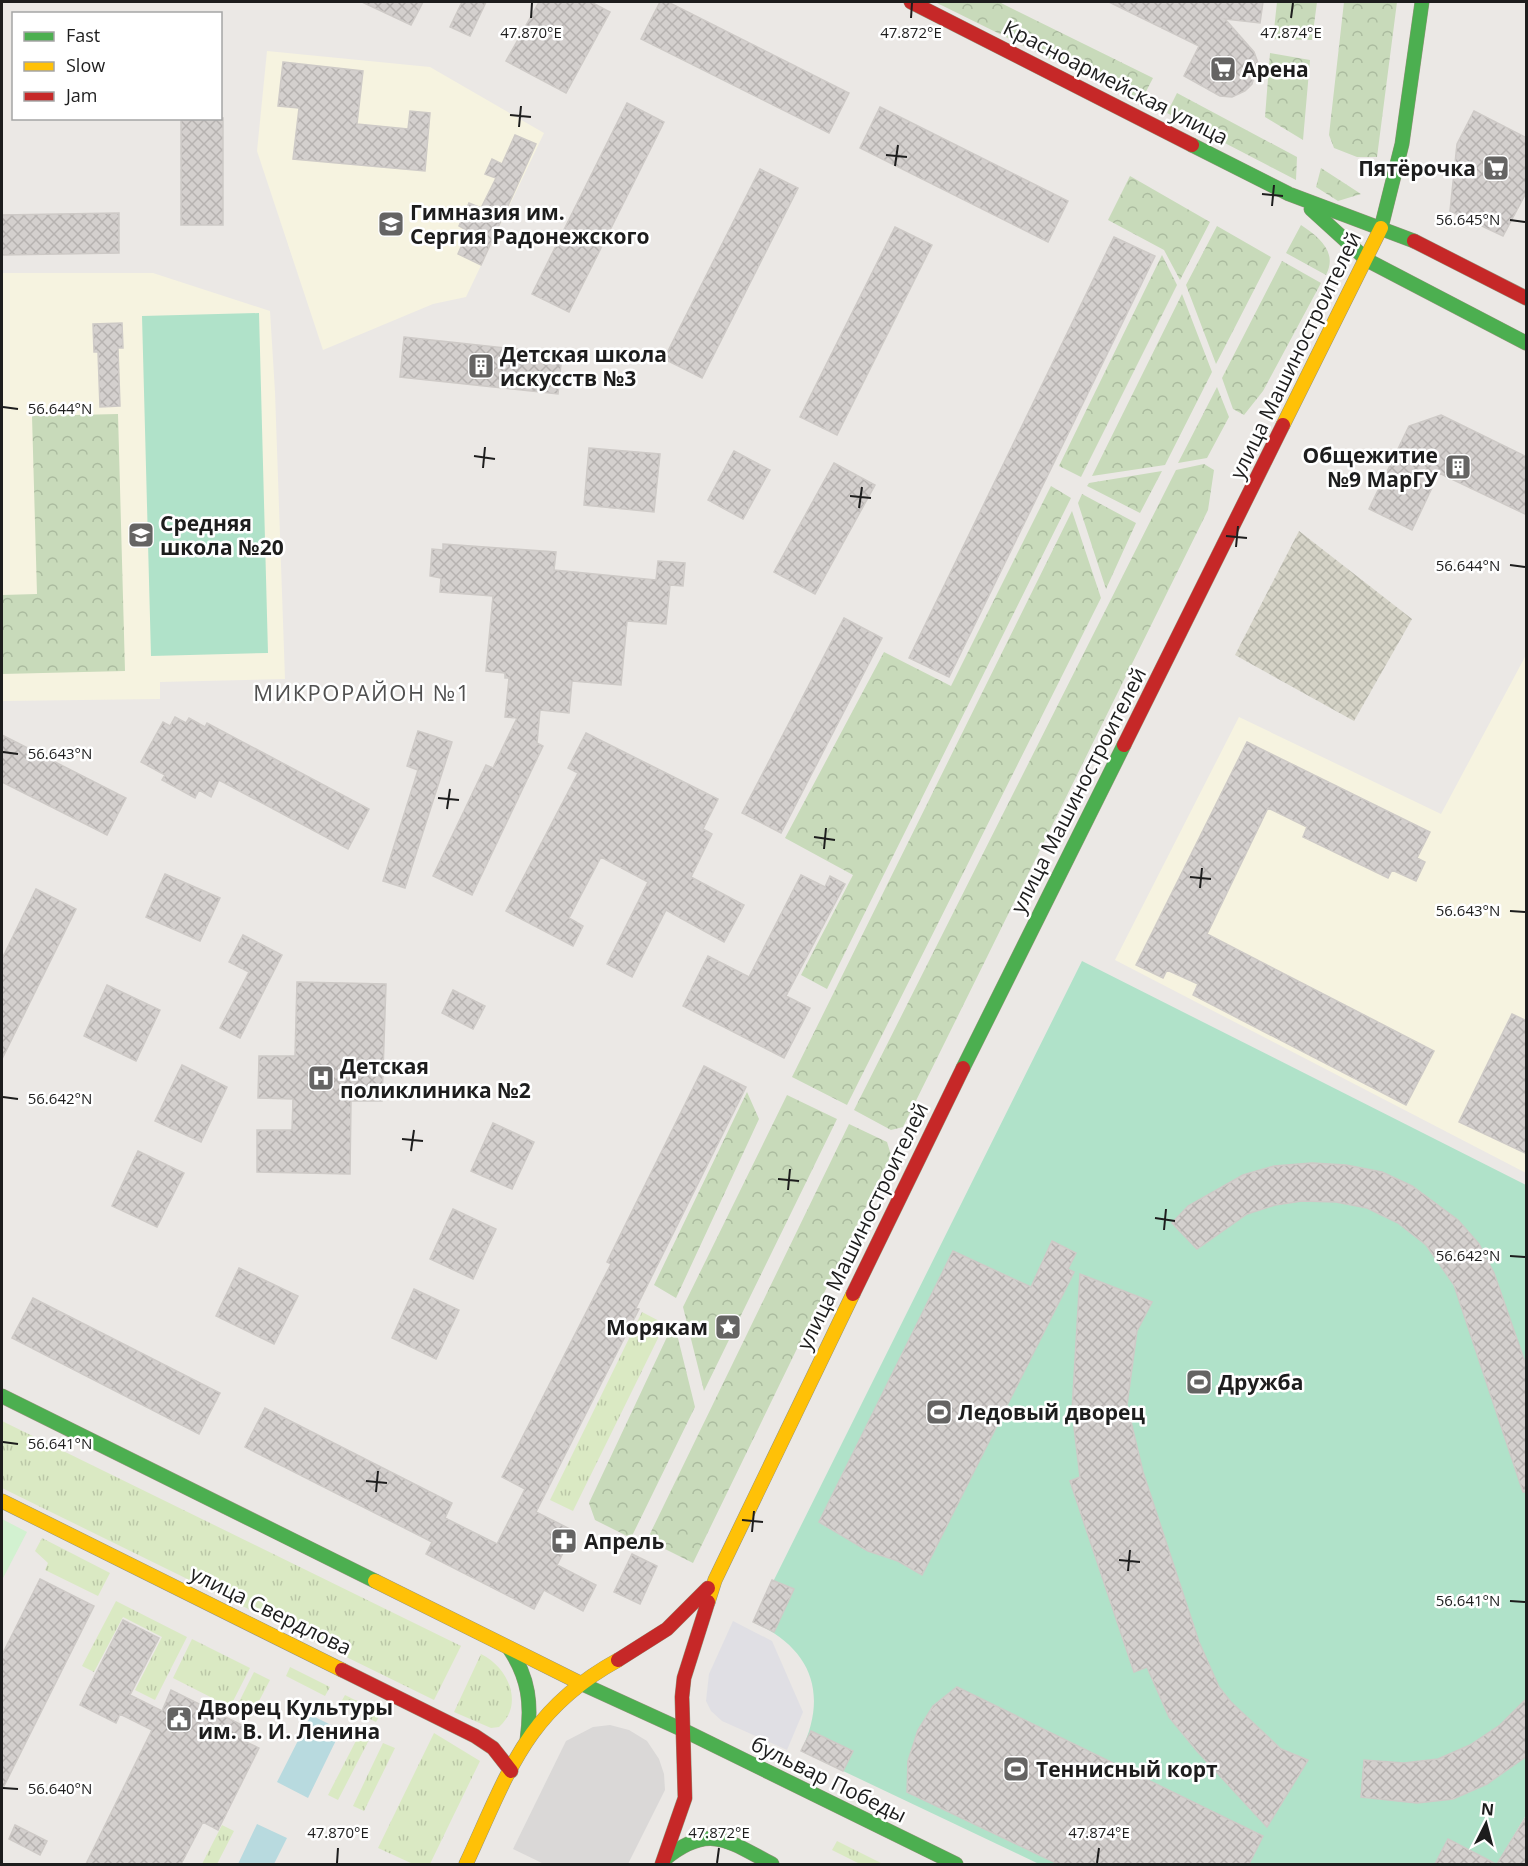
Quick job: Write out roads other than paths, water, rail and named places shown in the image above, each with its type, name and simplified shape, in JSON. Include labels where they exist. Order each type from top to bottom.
[{"type":"main road","name":"Красноармейская улица","points":[[911,2],[1301,200],[1422,244],[1527,298]]},
{"type":"main road","name":"улица Машиностроителей","points":[[664,1862],[685,1798],[684,1678],[715,1580],[921,1152],[1367,260],[1394,193],[1403,147],[1422,2]]},
{"type":"main road","name":"Красноармейская улица","points":[[1301,200],[1367,260],[1527,343]]},
{"type":"main road","points":[[2,1396],[580,1683]]},
{"type":"main road","name":"улица Свердлова","points":[[2,1501],[475,1736],[493,1748],[511,1771]]},
{"type":"main road","name":"улица Машиностроителей","points":[[527,1740],[551,1708],[580,1683],[653,1640],[674,1624],[715,1580]]},
{"type":"main road","points":[[466,1864],[527,1740],[532,1711],[530,1690],[525,1669],[509,1648]]},
{"type":"main road","name":"бульвар Победы","points":[[580,1683],[683,1730],[956,1864]]},
{"type":"main road","points":[[664,1862],[680,1844],[693,1837],[707,1836],[772,1864]]},
{"type":"water","points":[[311,1715],[341,1730],[308,1798],[277,1782]]},
{"type":"water","points":[[257,1824],[287,1838],[274,1864],[238,1864]]},
{"type":"place","name":"Арена","points":[[1223,69]]},
{"type":"place","name":"Пятёрочка","points":[[1496,168]]},
{"type":"place","name":"Гимназия им. Сергия Радонежского","points":[[391,224]]},
{"type":"place","name":"Детская школа искусств №3","points":[[481,366]]},
{"type":"place","name":"Общежитие №9 МарГУ","points":[[1458,467]]},
{"type":"place","name":"Средняя школа №20","points":[[141,535]]},
{"type":"place","name":"Детская поликлиника №2","points":[[321,1078]]},
{"type":"place","name":"Морякам","points":[[728,1327]]},
{"type":"place","name":"Дружба","points":[[1199,1382]]},
{"type":"place","name":"Ледовый дворец","points":[[939,1412]]},
{"type":"place","name":"Апрель","points":[[564,1541]]},
{"type":"place","name":"Дворец Культуры им. В. И. Ленина","points":[[179,1719]]},
{"type":"place","name":"Теннисный корт","points":[[1016,1769]]},
{"type":"district","name":"МИКРОРАЙОН №1","points":[[362,692]]}]
